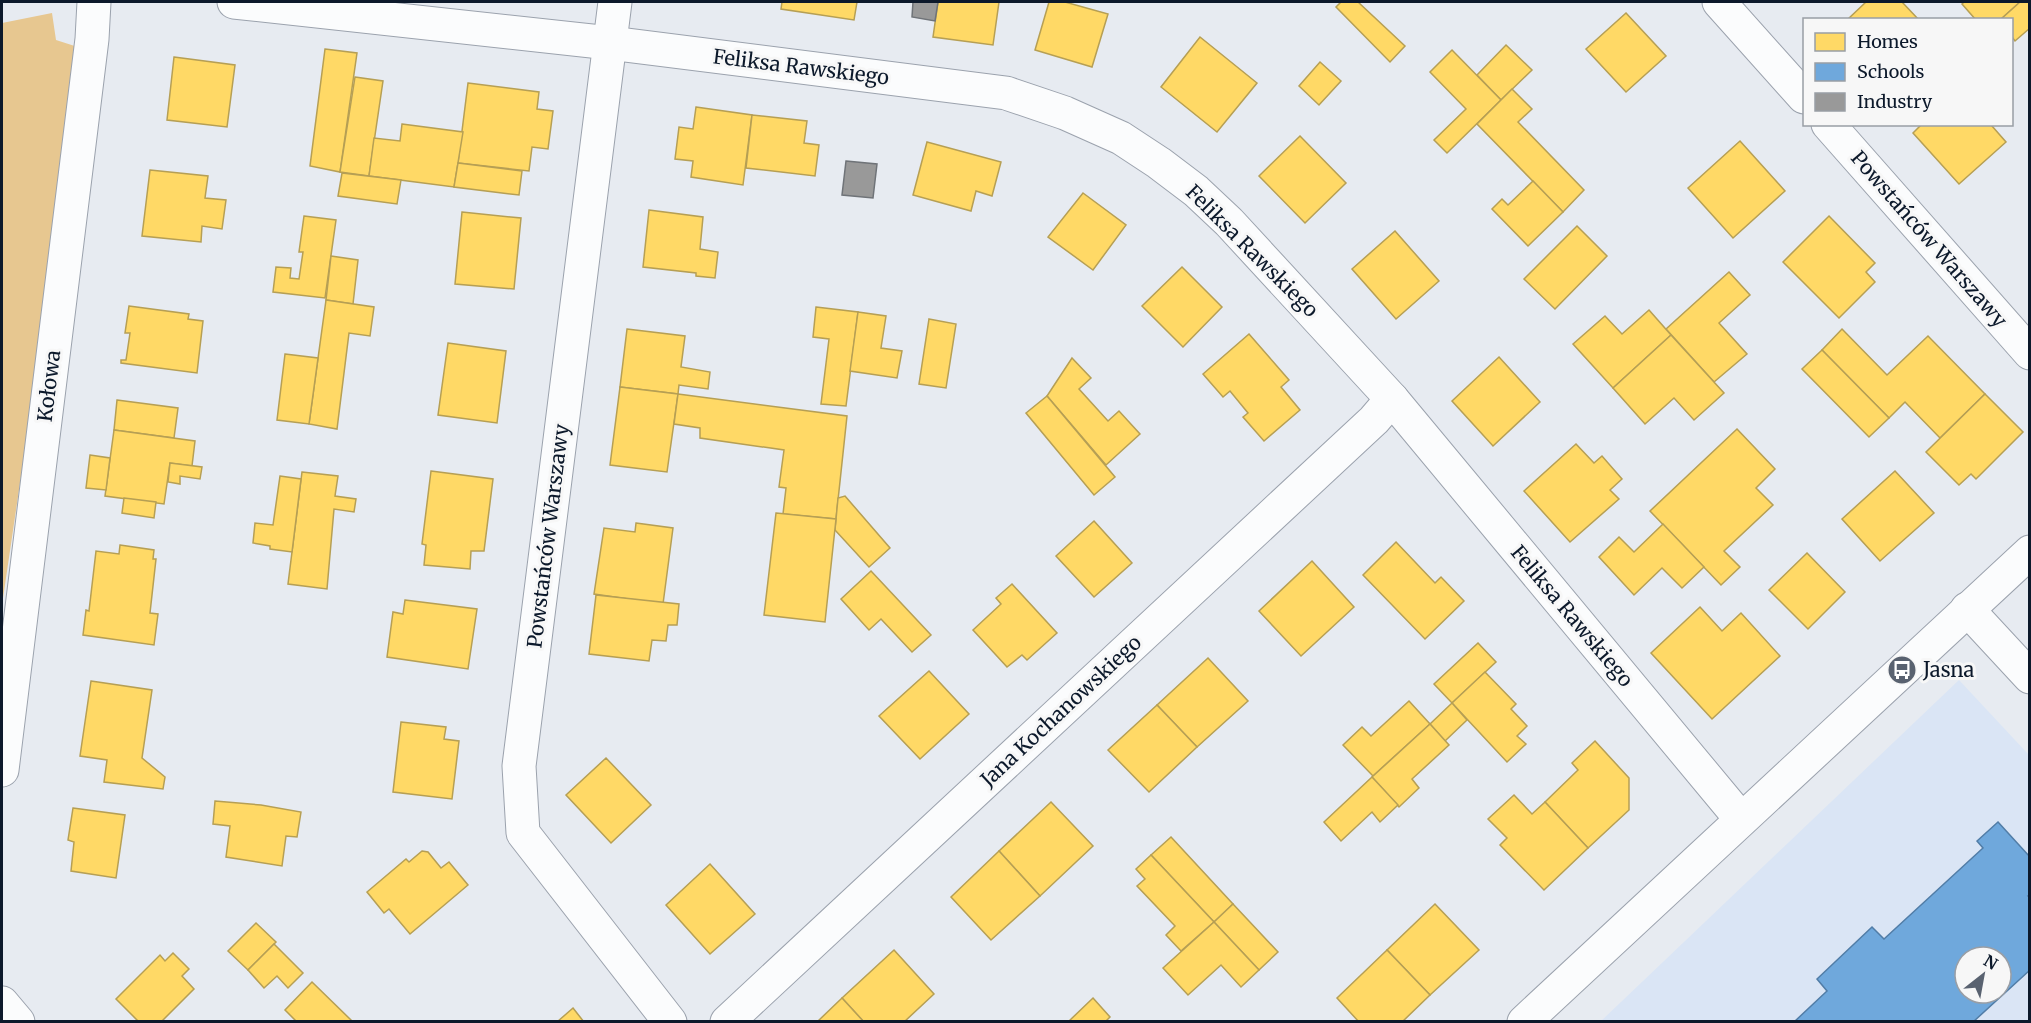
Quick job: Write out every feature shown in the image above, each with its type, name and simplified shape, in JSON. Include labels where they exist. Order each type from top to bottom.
[{"type":"street","name":"Kołowa","points":[[2,770],[93,39],[94,2]]},
{"type":"street","name":"Feliksa Rawskiego","points":[[234,2],[610,43],[1006,93],[1065,113],[1121,138],[1196,191],[1229,222],[1392,399],[1741,819]]},
{"type":"street","name":"Powstańców Warszawy","points":[[615,2],[519,766],[523,833],[670,1022]]},
{"type":"street","points":[[1719,2],[1803,96]]},
{"type":"street","name":"Powstańców Warszawy","points":[[1830,126],[2030,353]]},
{"type":"street","name":"Jana Kochanowskiego","points":[[727,1022],[1374,420],[1392,399]]},
{"type":"street","points":[[1524,1022],[2030,552]]},
{"type":"street","points":[[1967,609],[2030,676]]},
{"type":"street","points":[[2,1002],[18,1022]]},
{"type":"shaded area","points":[[52,13],[56,40],[84,49],[2,605],[2,23]]},
{"type":"shaded area","points":[[1959,680],[2029,755],[2029,1021],[1600,1022]]},
{"type":"building: Homes","points":[[782,2],[857,2],[854,20],[781,9]]},
{"type":"building: Homes","points":[[938,2],[999,2],[993,45],[933,37]]},
{"type":"building: Homes","points":[[1049,2],[1065,2],[1108,14],[1092,67],[1035,50]]},
{"type":"building: Homes","points":[[1341,2],[1358,2],[1405,46],[1390,62],[1336,7]]},
{"type":"building: Homes","points":[[1866,2],[1902,2],[1917,18],[1849,18]]},
{"type":"building: Homes","points":[[1964,2],[2020,2],[2002,18],[1974,18],[1962,4]]},
{"type":"building: Homes","points":[[2020,2],[2030,2],[2030,28],[2015,41],[2013,18],[2002,18]]},
{"type":"building: Homes","points":[[1626,13],[1666,56],[1626,92],[1586,49]]},
{"type":"building: Homes","points":[[1200,37],[1257,83],[1217,132],[1161,87]]},
{"type":"building: Homes","points":[[1506,45],[1532,70],[1501,100],[1477,75]]},
{"type":"building: Homes","points":[[325,49],[357,53],[340,172],[310,166]]},
{"type":"building: Homes","points":[[1452,50],[1501,100],[1447,153],[1434,140],[1466,109],[1430,72]]},
{"type":"building: Homes","points":[[174,57],[235,65],[227,127],[167,120]]},
{"type":"building: Homes","points":[[1320,62],[1341,81],[1319,105],[1299,86]]},
{"type":"building: Homes","points":[[355,77],[383,81],[369,176],[340,172]]},
{"type":"building: Homes","points":[[468,83],[539,92],[537,109],[553,111],[548,149],[532,147],[529,171],[458,163]]},
{"type":"building: Homes","points":[[1512,89],[1532,109],[1518,122],[1584,190],[1563,212],[1477,124]]},
{"type":"building: Homes","points":[[696,107],[752,115],[743,185],[691,177],[693,161],[675,159],[679,127],[693,129]]},
{"type":"building: Homes","points":[[752,115],[807,121],[804,143],[819,145],[815,176],[746,168]]},
{"type":"building: Homes","points":[[402,124],[463,132],[454,187],[369,176],[374,138],[400,141]]},
{"type":"building: Homes","points":[[1920,126],[1992,126],[2006,142],[1959,184],[1913,133]]},
{"type":"building: Homes","points":[[1300,136],[1346,183],[1305,223],[1259,176]]},
{"type":"building: Homes","points":[[1740,141],[1785,191],[1733,238],[1688,188]]},
{"type":"building: Homes","points":[[927,142],[1001,162],[992,196],[976,191],[971,211],[913,195]]},
{"type":"building: Homes","points":[[458,163],[522,171],[519,195],[454,187]]},
{"type":"building: Homes","points":[[150,170],[208,176],[205,198],[226,200],[222,229],[202,226],[201,242],[142,236]]},
{"type":"building: Homes","points":[[342,173],[401,180],[397,204],[338,196]]},
{"type":"building: Homes","points":[[1533,181],[1563,212],[1528,246],[1492,209],[1502,199],[1508,205]]},
{"type":"building: Homes","points":[[1083,193],[1126,225],[1093,270],[1048,237]]},
{"type":"building: Homes","points":[[649,210],[703,217],[700,249],[718,252],[715,278],[696,276],[696,273],[643,267]]},
{"type":"building: Homes","points":[[462,212],[521,218],[514,289],[455,284]]},
{"type":"building: Homes","points":[[304,216],[336,220],[325,298],[273,292],[276,267],[291,268],[290,278],[299,279],[303,252],[299,252]]},
{"type":"building: Homes","points":[[1829,216],[1875,263],[1866,272],[1875,282],[1839,318],[1783,262]]},
{"type":"building: Homes","points":[[1577,226],[1607,256],[1555,309],[1524,279]]},
{"type":"building: Homes","points":[[1395,231],[1439,281],[1396,319],[1352,269]]},
{"type":"building: Homes","points":[[331,256],[358,260],[353,304],[326,300]]},
{"type":"building: Homes","points":[[1182,267],[1222,307],[1183,347],[1142,306]]},
{"type":"building: Homes","points":[[1729,272],[1750,295],[1719,323],[1747,354],[1714,382],[1666,329]]},
{"type":"building: Homes","points":[[326,300],[374,307],[370,336],[349,333],[337,429],[309,424]]},
{"type":"building: Homes","points":[[129,306],[189,314],[188,319],[203,321],[197,373],[121,363],[121,360],[126,360],[130,333],[125,333]]},
{"type":"building: Homes","points":[[816,307],[858,312],[846,406],[821,404],[829,339],[813,337]]},
{"type":"building: Homes","points":[[1649,310],[1671,335],[1613,388],[1573,344],[1605,316],[1622,334]]},
{"type":"building: Homes","points":[[858,312],[886,316],[881,348],[902,351],[897,378],[850,371]]},
{"type":"building: Homes","points":[[929,319],[956,324],[946,388],[919,384]]},
{"type":"building: Homes","points":[[627,329],[685,336],[681,367],[710,372],[708,389],[679,385],[678,394],[620,387]]},
{"type":"building: Homes","points":[[1842,329],[1887,375],[1928,336],[1985,394],[1940,438],[1905,402],[1889,418],[1822,350]]},
{"type":"building: Homes","points":[[1249,334],[1289,380],[1281,387],[1300,410],[1264,441],[1243,417],[1248,413],[1230,391],[1223,397],[1203,374]]},
{"type":"building: Homes","points":[[1671,335],[1724,393],[1694,420],[1674,398],[1645,424],[1613,388]]},
{"type":"building: Homes","points":[[448,343],[506,351],[497,423],[438,415]]},
{"type":"building: Homes","points":[[1822,350],[1889,418],[1869,437],[1802,369]]},
{"type":"building: Homes","points":[[285,354],[318,358],[309,424],[277,420]]},
{"type":"building: Homes","points":[[1499,357],[1540,402],[1493,446],[1452,401]]},
{"type":"building: Homes","points":[[1072,358],[1091,378],[1079,389],[1108,421],[1119,411],[1140,434],[1106,465],[1047,396]]},
{"type":"building: Homes","points":[[620,387],[678,394],[667,472],[610,465]]},
{"type":"building: Homes","points":[[678,394],[847,416],[836,519],[783,514],[786,488],[779,487],[784,450],[700,438],[700,428],[674,424]]},
{"type":"building: Homes","points":[[1985,394],[2023,432],[1976,479],[1971,474],[1959,485],[1926,452]]},
{"type":"building: Homes","points":[[1047,396],[1115,477],[1094,495],[1026,413]]},
{"type":"building: Homes","points":[[117,400],[178,408],[174,438],[114,430]]},
{"type":"building: Homes","points":[[1737,429],[1775,469],[1756,488],[1773,505],[1724,551],[1740,567],[1721,585],[1650,511]]},
{"type":"building: Homes","points":[[114,430],[195,441],[192,466],[170,463],[164,504],[105,496]]},
{"type":"building: Homes","points":[[1576,444],[1594,463],[1602,456],[1622,479],[1610,490],[1619,499],[1570,542],[1524,491]]},
{"type":"building: Homes","points":[[90,455],[110,458],[106,490],[86,488]]},
{"type":"building: Homes","points":[[170,463],[202,467],[200,479],[180,476],[180,484],[168,482]]},
{"type":"building: Homes","points":[[431,471],[493,479],[484,551],[471,551],[470,569],[424,565],[426,545],[422,544]]},
{"type":"building: Homes","points":[[1895,471],[1934,513],[1880,561],[1842,519]]},
{"type":"building: Homes","points":[[302,472],[338,476],[335,496],[356,499],[354,512],[334,509],[327,589],[288,584]]},
{"type":"building: Homes","points":[[280,476],[301,479],[292,552],[270,549],[270,546],[253,543],[255,523],[273,525]]},
{"type":"building: Homes","points":[[845,496],[890,548],[869,567],[835,530],[838,498]]},
{"type":"building: Homes","points":[[124,498],[156,502],[154,518],[122,513]]},
{"type":"building: Homes","points":[[776,513],[836,519],[825,622],[764,615]]},
{"type":"building: Homes","points":[[1094,521],[1132,563],[1094,597],[1056,556]]},
{"type":"building: Homes","points":[[636,523],[673,528],[663,604],[594,594],[604,528],[635,532]]},
{"type":"building: Homes","points":[[1663,524],[1704,567],[1682,588],[1662,568],[1634,595],[1599,557],[1619,537],[1634,552]]},
{"type":"building: Homes","points":[[1396,542],[1435,583],[1441,577],[1464,601],[1425,639],[1363,575]]},
{"type":"building: Homes","points":[[120,545],[154,550],[153,559],[156,559],[150,613],[158,614],[154,645],[83,635],[86,610],[89,611],[96,551],[119,554]]},
{"type":"building: Homes","points":[[1807,553],[1845,592],[1808,629],[1769,590]]},
{"type":"building: Homes","points":[[1312,561],[1354,607],[1301,656],[1259,611]]},
{"type":"building: Homes","points":[[871,571],[931,635],[912,652],[881,619],[869,630],[841,599]]},
{"type":"building: Homes","points":[[1012,584],[1057,633],[1027,660],[1022,655],[1007,667],[973,630],[1001,604],[996,598]]},
{"type":"building: Homes","points":[[596,595],[679,604],[677,625],[668,625],[666,641],[652,640],[649,661],[589,654]]},
{"type":"building: Homes","points":[[405,600],[477,609],[468,669],[387,657],[393,612],[403,614]]},
{"type":"building: Homes","points":[[1700,607],[1722,631],[1741,613],[1780,656],[1712,719],[1651,653]]},
{"type":"building: Homes","points":[[1478,643],[1496,662],[1452,703],[1434,684]]},
{"type":"building: Homes","points":[[1208,658],[1248,701],[1197,747],[1157,705]]},
{"type":"building: Homes","points":[[929,671],[969,714],[920,759],[879,716]]},
{"type":"building: Homes","points":[[1485,672],[1516,704],[1511,709],[1527,726],[1517,736],[1526,744],[1507,762],[1452,703]]},
{"type":"building: Homes","points":[[91,681],[152,690],[142,758],[165,777],[163,789],[104,782],[107,760],[80,756]]},
{"type":"building: Homes","points":[[1409,701],[1430,724],[1373,776],[1343,745],[1362,727],[1371,736]]},
{"type":"building: Homes","points":[[1452,703],[1467,720],[1445,741],[1430,724]]},
{"type":"building: Homes","points":[[1157,705],[1197,747],[1149,792],[1108,750]]},
{"type":"building: Homes","points":[[401,722],[446,727],[444,739],[459,741],[452,799],[393,792]]},
{"type":"building: Homes","points":[[1430,724],[1449,745],[1412,779],[1419,788],[1399,807],[1372,777]]},
{"type":"building: Homes","points":[[1595,741],[1629,778],[1629,810],[1588,848],[1545,802],[1578,770],[1572,763]]},
{"type":"building: Homes","points":[[606,758],[651,805],[611,843],[566,795]]},
{"type":"building: Homes","points":[[1372,777],[1398,805],[1380,822],[1372,812],[1341,841],[1324,822]]},
{"type":"building: Homes","points":[[1514,795],[1532,814],[1545,802],[1588,848],[1544,890],[1500,845],[1507,838],[1488,819]]},
{"type":"building: Homes","points":[[215,801],[261,805],[301,812],[297,837],[286,836],[282,866],[226,857],[230,826],[213,824]]},
{"type":"building: Homes","points":[[1051,802],[1093,846],[1040,896],[999,851]]},
{"type":"building: Homes","points":[[73,808],[125,815],[116,878],[71,871],[74,842],[68,840]]},
{"type":"building: Homes","points":[[1171,837],[1233,904],[1214,922],[1151,855]]},
{"type":"building: Homes","points":[[422,851],[428,852],[441,868],[449,862],[468,885],[410,934],[389,909],[384,913],[367,892],[406,859],[409,862]]},
{"type":"building: Homes","points":[[999,851],[1040,896],[991,940],[951,897]]},
{"type":"building: Homes","points":[[1151,855],[1214,922],[1181,951],[1166,935],[1175,926],[1137,886],[1145,879],[1136,869]]},
{"type":"building: Homes","points":[[710,864],[755,914],[710,954],[666,905]]},
{"type":"building: Homes","points":[[1233,904],[1278,952],[1259,970],[1214,922]]},
{"type":"building: Homes","points":[[1435,904],[1479,950],[1430,995],[1387,950]]},
{"type":"building: Homes","points":[[1214,922],[1259,970],[1241,987],[1221,965],[1188,995],[1163,968]]},
{"type":"building: Homes","points":[[256,923],[276,942],[248,970],[228,951]]},
{"type":"building: Homes","points":[[274,944],[303,973],[288,988],[277,976],[264,988],[248,970]]},
{"type":"building: Homes","points":[[894,950],[934,994],[904,1022],[864,1022],[842,998]]},
{"type":"building: Homes","points":[[1387,950],[1430,995],[1402,1022],[1359,1022],[1337,998]]},
{"type":"building: Homes","points":[[173,953],[189,969],[182,976],[194,989],[161,1022],[139,1022],[116,999],[160,955],[165,961]]},
{"type":"building: Homes","points":[[312,982],[351,1020],[349,1022],[297,1022],[285,1010]]},
{"type":"building: Homes","points":[[842,998],[864,1022],[817,1022]]},
{"type":"building: Homes","points":[[1093,998],[1110,1017],[1105,1022],[1068,1022]]},
{"type":"building: Homes","points":[[573,1008],[584,1022],[557,1022]]},
{"type":"building: Schools","points":[[1998,822],[2030,857],[2030,895],[2028,896],[2030,898],[2030,970],[2013,986],[2013,945],[1953,945],[1953,1005],[1992,1005],[1973,1022],[1794,1022],[1827,991],[1817,979],[1872,927],[1884,939],[1983,848],[1977,841]]},
{"type":"building: Industry","points":[[913,2],[938,2],[935,21],[912,17]]},
{"type":"building: Industry","points":[[846,161],[877,164],[873,198],[842,195]]},
{"type":"place","name":"Jasna","points":[[1902,670]]}]
